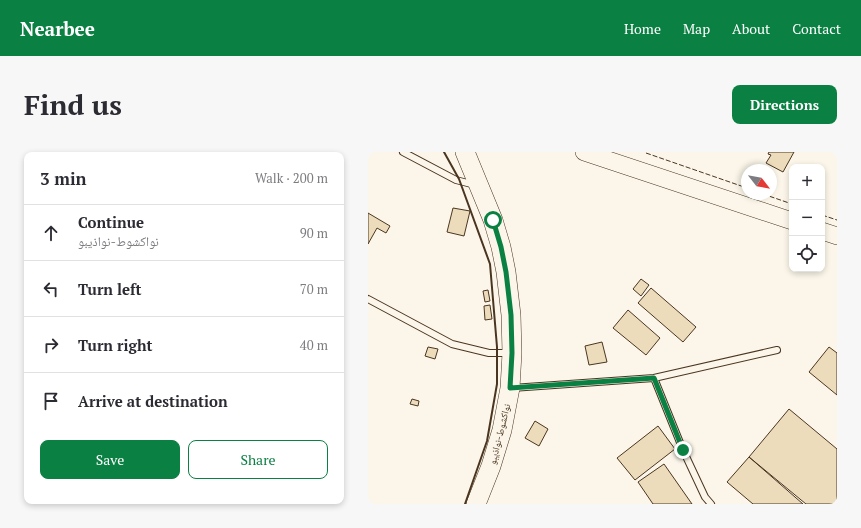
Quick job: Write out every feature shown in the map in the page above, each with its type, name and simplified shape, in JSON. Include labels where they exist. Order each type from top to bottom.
[{"type":"main road","name":"نواكشوط-نواذيبو","points":[[465,152],[493,220],[506,272],[511,315],[512,353],[510,388],[502,430],[491,466],[476,504]]},
{"type":"street","points":[[584,152],[789,220]]},
{"type":"street","points":[[825,232],[837,236]]},
{"type":"lane","points":[[403,152],[456,180],[479,186]]},
{"type":"lane","points":[[368,299],[452,344],[489,353],[512,353]]},
{"type":"lane","points":[[510,388],[654,378],[777,350]]},
{"type":"lane","points":[[654,378],[683,450],[705,497],[712,504]]},
{"type":"building","points":[[769,152],[794,152],[783,172],[777,169],[777,164],[766,163],[771,155],[768,154]]},
{"type":"building","points":[[453,208],[470,211],[464,236],[447,232]]},
{"type":"building","points":[[368,213],[390,226],[386,233],[377,228],[368,244]]},
{"type":"building","points":[[641,279],[649,285],[641,296],[633,289]]},
{"type":"building","points":[[651,288],[696,327],[683,342],[638,303]]},
{"type":"building","points":[[488,290],[490,301],[485,302],[483,291]]},
{"type":"building","points":[[490,305],[492,319],[485,320],[484,306]]},
{"type":"building","points":[[628,310],[660,338],[646,355],[613,328]]},
{"type":"building","points":[[602,342],[607,362],[589,365],[585,346]]},
{"type":"building","points":[[428,347],[438,349],[435,359],[425,356]]},
{"type":"building","points":[[829,347],[837,353],[837,395],[809,372]]},
{"type":"building","points":[[412,399],[419,401],[418,406],[410,404]]},
{"type":"building","points":[[789,409],[837,449],[837,504],[806,504],[749,457]]},
{"type":"building","points":[[535,421],[548,429],[539,446],[525,438]]},
{"type":"building","points":[[658,426],[675,449],[635,480],[617,458]]},
{"type":"building","points":[[749,457],[803,504],[753,504],[727,482]]},
{"type":"building","points":[[664,464],[692,504],[653,504],[638,482]]},
{"type":"fence","points":[[646,153],[741,186]]},
{"type":"fence","points":[[777,199],[789,203]]},
{"type":"fence","points":[[825,216],[837,220]]},
{"type":"wall","points":[[444,152],[459,179],[490,264],[497,347],[497,384],[487,441],[465,504]]},
{"type":"route","points":[[493,220],[501,247],[506,272],[511,315],[512,353],[510,388],[654,378],[683,450]]}]
